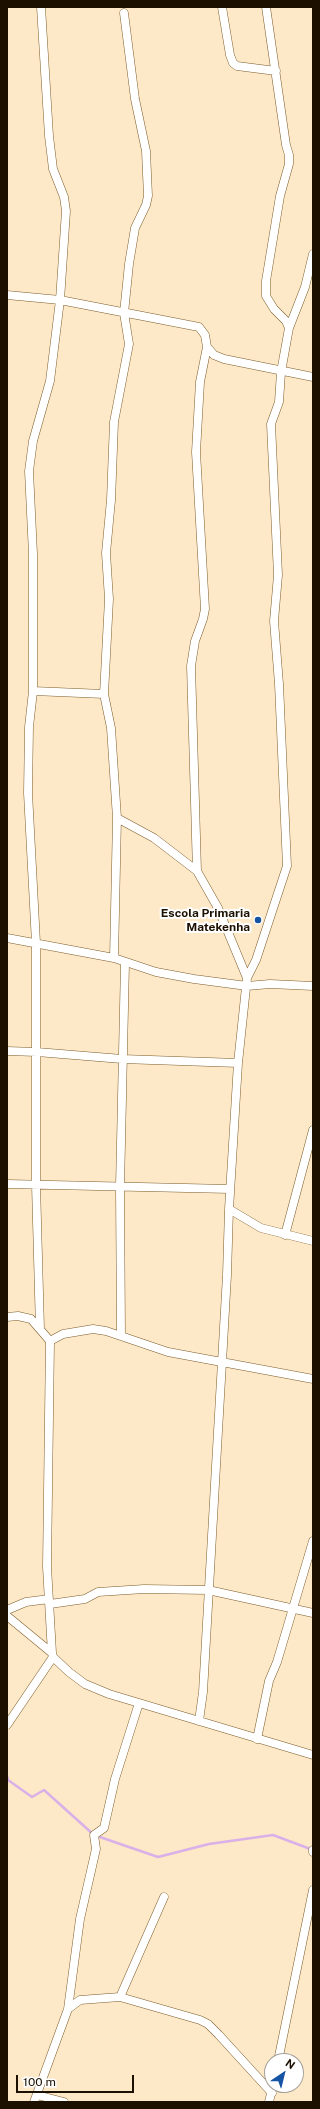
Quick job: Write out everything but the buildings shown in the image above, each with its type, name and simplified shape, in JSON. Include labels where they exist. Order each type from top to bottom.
[{"type":"street","points":[[40,1329],[36,1185],[36,943],[28,793],[29,727],[33,691],[33,554],[29,471],[33,441],[50,381],[60,300],[66,211],[64,197],[53,169],[49,136],[41,7]]},
{"type":"street","points":[[222,7],[230,55],[233,62],[237,66],[276,71]]},
{"type":"street","points":[[266,7],[289,164],[280,196],[271,261],[266,281],[266,296],[274,309],[286,321],[289,328]]},
{"type":"street","points":[[114,958],[117,818],[111,728],[104,694],[109,599],[106,552],[111,500],[114,422],[129,344],[124,313],[135,228],[146,205],[148,196],[146,151],[135,99],[124,13]]},
{"type":"street","points":[[199,1720],[203,1692],[222,1362],[228,1209],[238,1063],[247,982],[256,960],[287,866],[279,684],[274,621],[278,575],[271,424],[280,402],[281,372],[289,328],[305,287],[313,254]]},
{"type":"street","points":[[7,295],[60,300],[199,327],[205,335],[207,348],[200,382],[196,452],[204,609],[203,619],[195,640],[191,666],[197,871]]},
{"type":"street","points":[[207,348],[214,355],[224,360],[313,377]]},
{"type":"street","points":[[33,691],[104,694]]},
{"type":"street","points":[[117,818],[154,838],[197,871],[218,908],[247,982]]},
{"type":"street","points":[[7,938],[114,958],[125,963],[156,972],[194,979],[313,986]]},
{"type":"street","points":[[121,1336],[120,1187],[125,963]]},
{"type":"street","points":[[7,1051],[122,1059],[238,1063]]},
{"type":"street","points":[[285,1236],[313,1130]]},
{"type":"street","points":[[7,1184],[230,1189]]},
{"type":"street","points":[[228,1209],[261,1228],[285,1236],[313,1242]]},
{"type":"street","points":[[7,1317],[26,1317],[36,1323],[50,1341],[48,1450],[49,1602],[53,1655],[7,1725]]},
{"type":"street","points":[[50,1341],[63,1334],[93,1329],[121,1336],[168,1352],[313,1379]]},
{"type":"street","points":[[257,1739],[269,1681],[277,1662],[313,1541]]},
{"type":"street","points":[[7,1610],[26,1602],[86,1599],[98,1592],[144,1589],[208,1590],[313,1613]]},
{"type":"street","points":[[7,1616],[53,1655],[68,1672],[85,1684],[139,1703],[313,1755]]},
{"type":"street","points":[[64,2102],[35,2098],[68,2009],[80,1920],[96,1849],[94,1835],[104,1828],[115,1778],[139,1703]]},
{"type":"street","points":[[280,2053],[313,1890]]},
{"type":"street","points":[[120,1996],[164,1897]]},
{"type":"street","points":[[68,2009],[80,2000],[120,1996],[172,2011],[208,2024],[264,2081]]},
{"type":"waterway","points":[[7,1776],[8,1780],[32,1797],[44,1790],[94,1835],[158,1857],[209,1844],[273,1835],[313,1850]]},
{"type":"place","name":"Escola Primaria Matekenha","points":[[258,920]]}]
